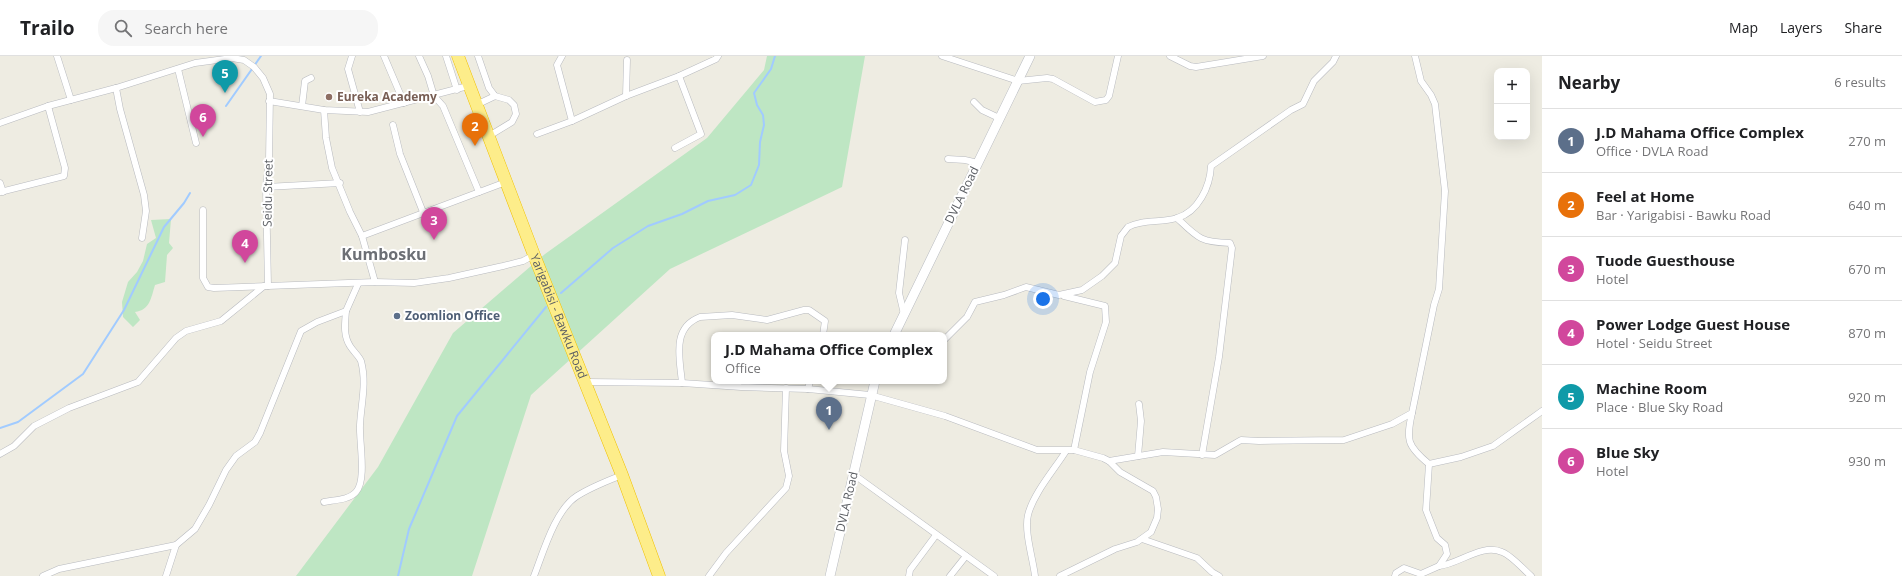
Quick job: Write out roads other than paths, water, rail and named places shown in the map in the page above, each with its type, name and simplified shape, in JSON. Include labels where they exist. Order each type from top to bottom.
[{"type":"highway","name":"Yarigabisi - Bawku Road","points":[[458,56],[463,88],[476,105],[489,136],[534,255],[622,474],[659,576]]},
{"type":"street","points":[[57,56],[71,100]]},
{"type":"street","points":[[194,56],[195,63]]},
{"type":"street","points":[[352,56],[348,69],[360,112]]},
{"type":"street","points":[[384,56],[404,103]]},
{"type":"street","points":[[419,56],[428,76],[434,96],[443,106],[479,192]]},
{"type":"street","points":[[270,101],[324,110],[360,112],[375,111],[463,88],[446,56]]},
{"type":"street","points":[[478,56],[489,88],[495,96],[509,100],[514,105],[516,114],[512,122],[489,136]]},
{"type":"street","points":[[562,56],[557,65],[572,121]]},
{"type":"street","points":[[537,134],[572,121],[626,96],[679,76],[716,59],[718,56]]},
{"type":"street","points":[[942,56],[1018,81],[1042,78],[1053,79],[1090,100],[1101,101],[1109,96],[1118,56]]},
{"type":"street","name":"DVLA Road","points":[[895,332],[1030,56]]},
{"type":"street","points":[[1170,56],[1190,66],[1196,67],[1263,56]]},
{"type":"street","points":[[1059,295],[1082,290],[1106,272],[1117,258],[1121,236],[1128,227],[1148,222],[1177,218],[1189,211],[1203,195],[1211,175],[1212,166],[1291,110],[1303,104],[1314,81],[1333,62],[1336,56]]},
{"type":"street","points":[[1415,56],[1421,81],[1432,95],[1445,190],[1439,289],[1434,305],[1407,434],[1415,453],[1429,464]]},
{"type":"street","name":"Seidu Street","points":[[0,123],[48,106],[116,88],[195,63],[232,58],[244,60],[254,67],[263,78],[270,94],[269,161],[266,187],[266,286]]},
{"type":"street","points":[[626,96],[627,60]]},
{"type":"street","points":[[178,69],[196,143]]},
{"type":"street","points":[[675,148],[701,134],[679,76]]},
{"type":"street","points":[[302,106],[304,81],[311,78]]},
{"type":"street","points":[[116,88],[144,195],[146,211],[142,238]]},
{"type":"street","points":[[476,105],[495,96]]},
{"type":"street","points":[[974,102],[982,110],[999,118]]},
{"type":"street","points":[[0,183],[1,192],[64,176],[65,168],[48,106]]},
{"type":"street","points":[[324,110],[326,138],[332,168],[340,184],[350,212],[362,236],[375,282]]},
{"type":"street","points":[[393,125],[400,154],[422,212]]},
{"type":"street","points":[[948,159],[965,160],[978,163]]},
{"type":"street","points":[[362,236],[422,212],[506,182]]},
{"type":"street","points":[[266,187],[340,184]]},
{"type":"street","points":[[203,210],[203,278],[208,287],[214,288],[358,284],[375,282],[414,284],[503,266],[523,261],[534,255]]},
{"type":"street","points":[[1177,218],[1188,227],[1196,237],[1207,242],[1230,243],[1232,248],[1219,357],[1202,455]]},
{"type":"street","points":[[904,314],[898,293],[905,240]]},
{"type":"street","points":[[324,502],[349,497],[356,492],[360,484],[360,425],[364,396],[364,380],[360,360],[349,345],[344,329],[346,311],[358,284]]},
{"type":"street","points":[[0,454],[14,446],[34,426],[69,408],[138,382],[176,338],[186,331],[221,321],[266,286]]},
{"type":"street","points":[[947,337],[967,317],[975,302],[1004,295],[1026,287],[1105,306],[1106,322],[1090,372],[1074,450]]},
{"type":"street","points":[[682,383],[679,340],[683,330],[695,319],[700,317],[732,315],[767,320],[809,310],[825,321],[823,332]]},
{"type":"street","points":[[43,576],[59,569],[176,545],[195,529],[209,505],[226,470],[236,456],[255,442],[301,331],[317,322],[346,311]]},
{"type":"street","points":[[586,382],[682,383],[808,389],[870,395],[945,416],[1037,450],[1074,450],[1109,461],[1163,452],[1215,455],[1241,440],[1344,440],[1392,424],[1412,413]]},
{"type":"street","points":[[808,389],[809,384]]},
{"type":"street","name":"DVLA Road","points":[[830,576],[870,395],[874,384]]},
{"type":"street","points":[[709,576],[726,553],[786,488],[789,476],[784,451],[786,388]]},
{"type":"street","points":[[1138,456],[1141,421],[1139,404]]},
{"type":"street","points":[[1429,464],[1462,457],[1493,446],[1542,411]]},
{"type":"street","points":[[1035,576],[1028,532],[1028,514],[1034,499],[1066,451]]},
{"type":"street","points":[[1060,576],[1115,548],[1142,540],[1151,532],[1157,518],[1158,509],[1153,491],[1120,472],[1109,461]]},
{"type":"street","points":[[1429,464],[1426,510],[1437,538],[1445,544],[1447,550],[1447,554],[1439,566]]},
{"type":"street","points":[[534,576],[556,523],[568,503],[577,496],[622,474]]},
{"type":"street","points":[[853,474],[994,576]]},
{"type":"street","points":[[909,576],[910,570],[936,534]]},
{"type":"street","points":[[1142,540],[1197,558],[1212,572],[1220,576]]},
{"type":"street","points":[[166,576],[176,545]]},
{"type":"street","points":[[1395,576],[1396,573],[1404,568],[1421,574],[1439,566],[1447,566],[1487,549],[1502,552],[1531,576]]},
{"type":"street","points":[[950,576],[966,556]]},
{"type":"waterway","points":[[226,106],[261,56]]},
{"type":"waterway","points":[[561,293],[613,248],[648,226],[682,214],[708,201],[735,195],[751,185],[759,165],[760,142],[764,125],[763,115],[757,105],[754,93],[771,69],[775,56]]},
{"type":"waterway","points":[[0,428],[18,422],[83,374],[124,310],[164,227],[184,203],[190,193]]},
{"type":"waterway","points":[[398,576],[409,529],[457,416],[546,307]]},
{"type":"place","name":"Machine Room","points":[[225,93]]},
{"type":"place","name":"Eureka Academy","points":[[329,97]]},
{"type":"place","name":"Blue Sky","points":[[203,137]]},
{"type":"place","name":"Feel at Home","points":[[475,146]]},
{"type":"place","name":"Tuode Guesthouse","points":[[434,240]]},
{"type":"place","name":"Power Lodge Guest House","points":[[245,263]]},
{"type":"place","name":"Zoomlion Office","points":[[397,316]]},
{"type":"place","name":"J.D Mahama Office Complex","points":[[829,430]]},
{"type":"district","name":"Kumbosku","points":[[384,254]]}]
